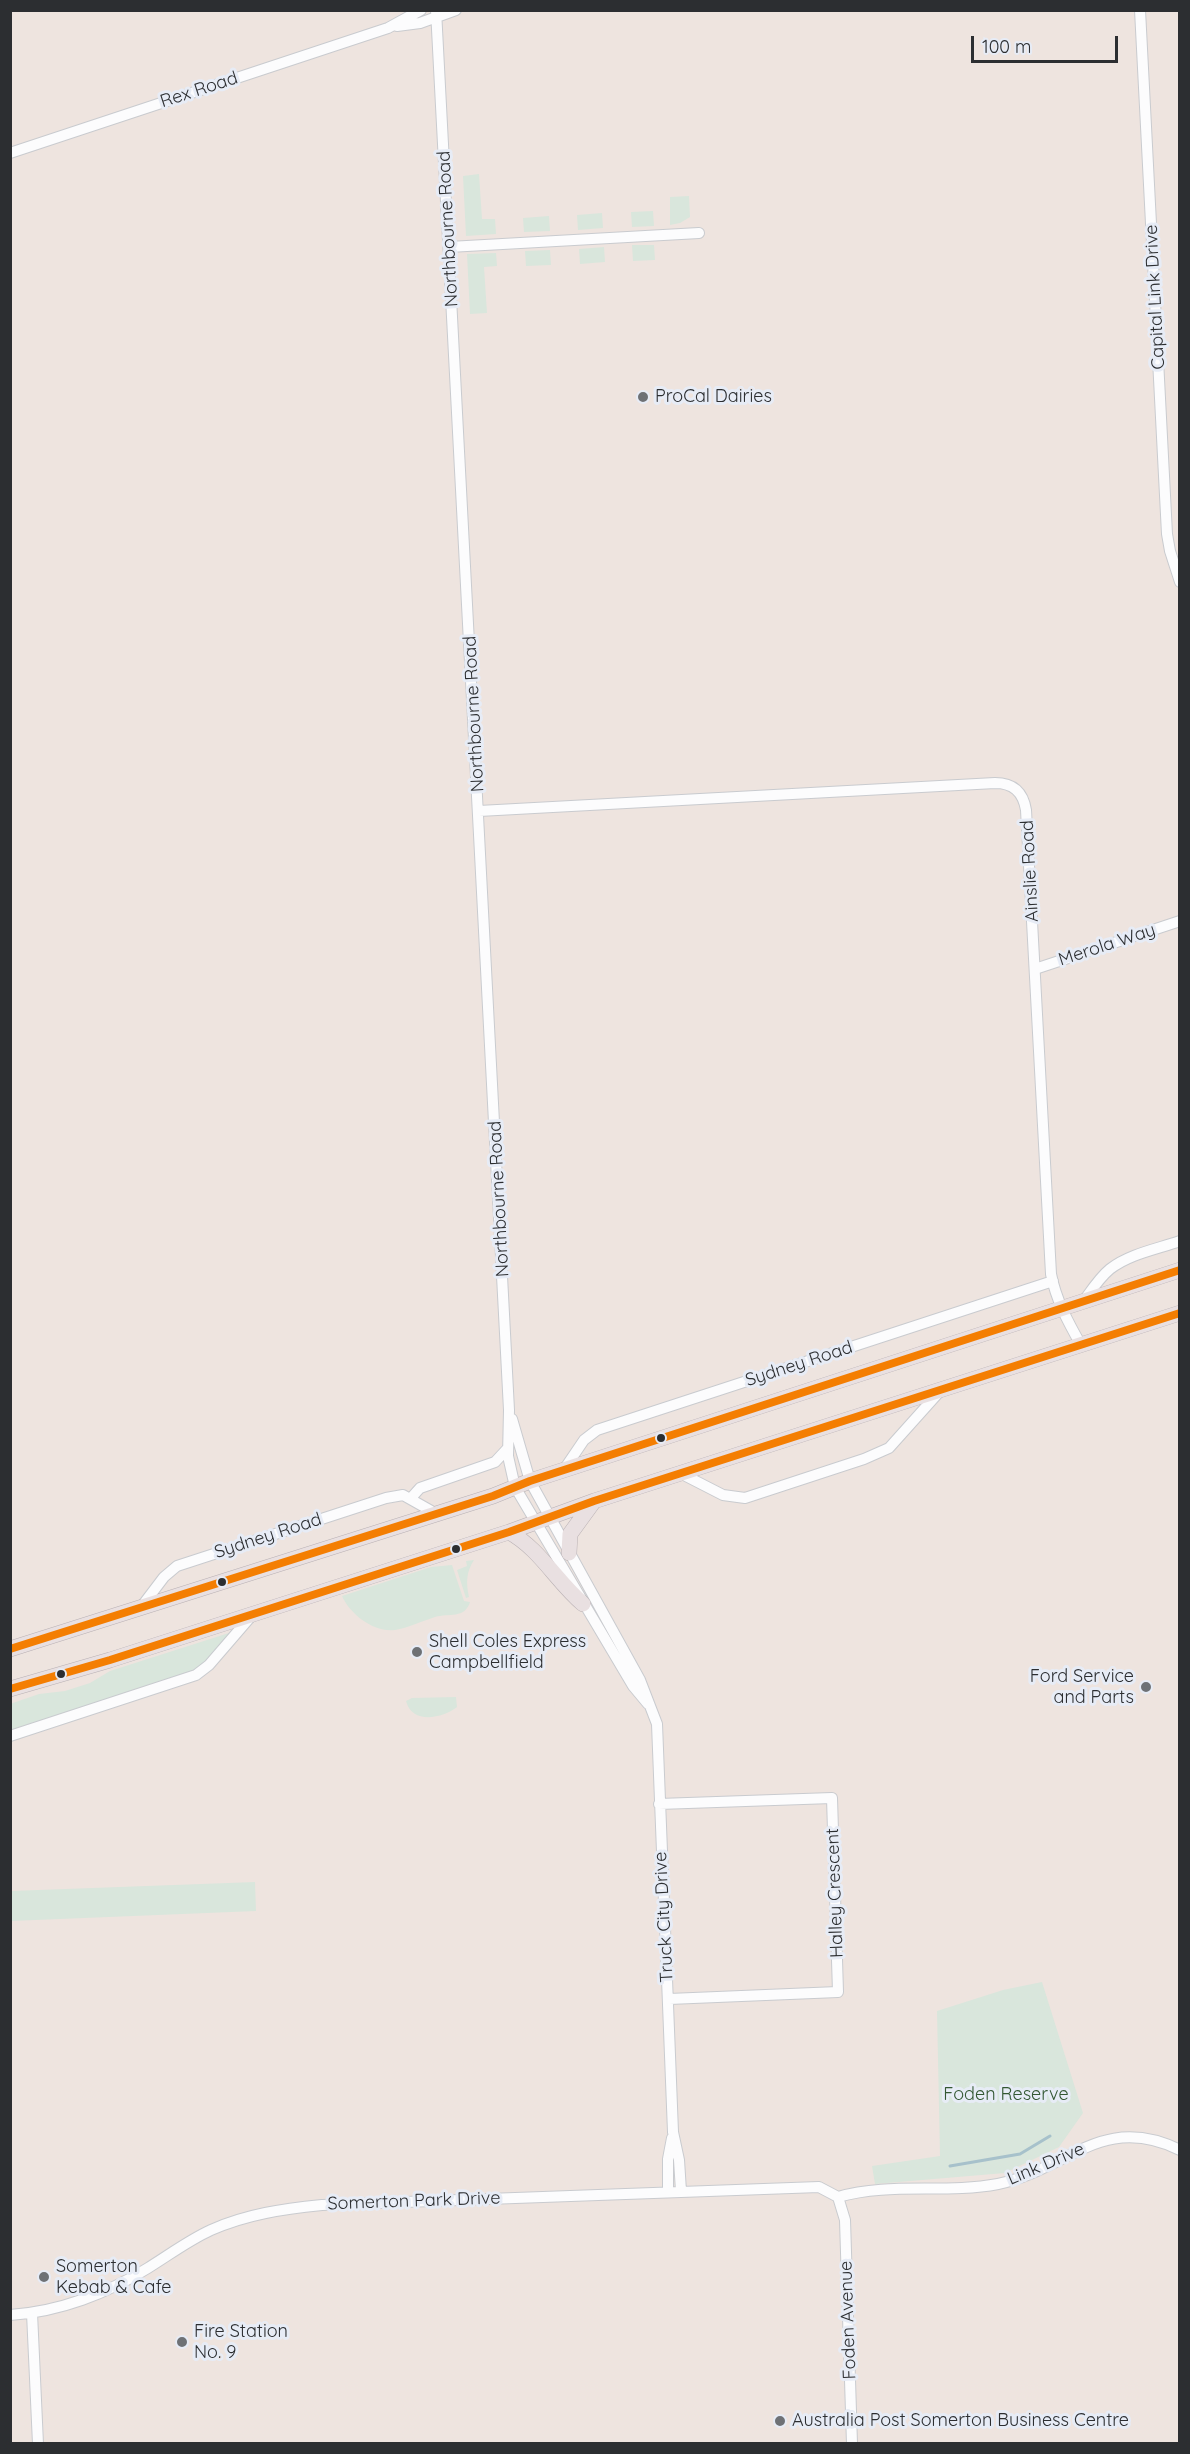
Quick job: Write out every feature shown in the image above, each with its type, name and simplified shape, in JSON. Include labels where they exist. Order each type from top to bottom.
[{"type":"highway","name":"Sydney Road","points":[[11,1648],[435,1513],[1179,1270]]},
{"type":"highway","points":[[10,1689],[509,1532],[542,1518],[1179,1312]]},
{"type":"highway","points":[[568,1553],[570,1534],[594,1501]]},
{"type":"highway","points":[[509,1532],[534,1549],[565,1587],[583,1604]]},
{"type":"street","name":"Rex Road","points":[[388,28],[421,10]]},
{"type":"street","points":[[437,14],[456,10]]},
{"type":"street","name":"Capital Link Drive","points":[[1140,10],[1167,534],[1179,582]]},
{"type":"street","name":"Rex Road","points":[[10,153],[388,28],[420,23],[437,14]]},
{"type":"street","name":"Northbourne Road","points":[[437,14],[509,1410],[508,1448],[510,1471],[515,1487]]},
{"type":"street","points":[[448,247],[699,233]]},
{"type":"street","name":"Ainslie Road","points":[[479,812],[971,784],[1009,784],[1022,797],[1026,810],[1053,1281],[1062,1309],[1081,1345]]},
{"type":"street","name":"Merola Way","points":[[1035,969],[1179,921]]},
{"type":"street","points":[[1082,1302],[1116,1264],[1179,1241]]},
{"type":"street","name":"Sydney Road","points":[[563,1471],[584,1440],[597,1430],[1053,1281]]},
{"type":"street","points":[[680,1473],[730,1497],[745,1498],[864,1459],[889,1448],[941,1390]]},
{"type":"street","name":"Northbourne Road","points":[[509,1410],[530,1481]]},
{"type":"street","name":"Sydney Road","points":[[142,1606],[164,1576],[177,1566],[396,1495],[411,1498],[420,1488],[495,1462],[508,1448]]},
{"type":"street","name":"Truck City Drive","points":[[530,1481],[542,1518],[583,1604],[633,1686],[648,1704]]},
{"type":"street","name":"Truck City Drive","points":[[515,1487],[568,1553],[640,1680],[657,1724],[673,2132],[679,2160],[681,2192]]},
{"type":"street","points":[[411,1498],[435,1513]]},
{"type":"street","points":[[10,1736],[196,1675],[209,1665],[253,1614]]},
{"type":"street","name":"Halley Crescent","points":[[659,1804],[832,1798],[838,1992],[669,1999]]},
{"type":"street","name":"Truck City Drive","points":[[669,2192],[668,2159],[673,2132]]},
{"type":"street","name":"Link Drive","points":[[837,2197],[860,2191],[996,2184],[1020,2178],[1091,2145],[1120,2137],[1152,2139],[1179,2150]]},
{"type":"street","name":"Somerton Park Drive","points":[[10,2315],[63,2306],[104,2291],[147,2269],[209,2231],[256,2214],[322,2205],[810,2186],[825,2189],[837,2197]]},
{"type":"street","name":"Foden Avenue","points":[[837,2197],[845,2220],[852,2444]]},
{"type":"street","points":[[32,2313],[38,2444]]},
{"type":"shaded area","points":[[11,11],[1179,11],[1179,2443],[11,2443]]},
{"type":"green space","points":[[479,174],[482,219],[495,219],[496,234],[466,236],[463,176]]},
{"type":"green space","points":[[689,196],[690,217],[680,223],[670,225],[670,197]]},
{"type":"green space","points":[[653,211],[654,226],[632,227],[631,212]]},
{"type":"green space","points":[[602,213],[603,228],[578,230],[577,215]]},
{"type":"green space","points":[[549,216],[550,231],[524,232],[523,218]]},
{"type":"green space","points":[[632,245],[654,245],[655,260],[633,261]]},
{"type":"green space","points":[[604,247],[605,262],[580,264],[579,249]]},
{"type":"green space","points":[[550,250],[551,265],[526,266],[525,251]]},
{"type":"green space","points":[[496,253],[497,266],[484,267],[487,313],[470,314],[467,254]]},
{"type":"green space","points":[[474,1560],[468,1573],[469,1597],[466,1598],[457,1570],[467,1566],[466,1561]]},
{"type":"green space","points":[[452,1565],[464,1601],[470,1602],[468,1607],[460,1613],[435,1617],[405,1628],[387,1630],[364,1621],[351,1609],[342,1596],[431,1567]]},
{"type":"green space","points":[[232,1632],[205,1664],[195,1670],[11,1730],[10,1704],[39,1694],[65,1691],[90,1683],[110,1671]]},
{"type":"green space","points":[[456,1697],[457,1707],[444,1714],[428,1717],[415,1714],[409,1709],[406,1701],[412,1698]]},
{"type":"green space","points":[[255,1882],[256,1911],[11,1921],[11,1891]]},
{"type":"green space","name":"Foden Reserve","points":[[1042,1982],[1083,2113],[1059,2147],[1005,2173],[875,2184],[872,2166],[940,2156],[937,2011],[1003,1990]]},
{"type":"waterway","points":[[950,2166],[1020,2154],[1050,2136]]},
{"type":"transit line","points":[[10,1649],[493,1496],[530,1481],[1180,1270]]},
{"type":"transit line","points":[[10,1689],[110,1660],[509,1532],[594,1501],[1180,1313]]},
{"type":"place","name":"ProCal Dairies","points":[[643,397]]},
{"type":"place","name":"Shell Coles Express Campbellfield","points":[[417,1652]]},
{"type":"place","name":"Ford Service and Parts","points":[[1146,1687]]},
{"type":"place","name":"Somerton Kebab & Cafe","points":[[44,2277]]},
{"type":"place","name":"Fire Station No. 9","points":[[182,2342]]},
{"type":"place","name":"Australia Post Somerton Business Centre","points":[[780,2421]]}]
